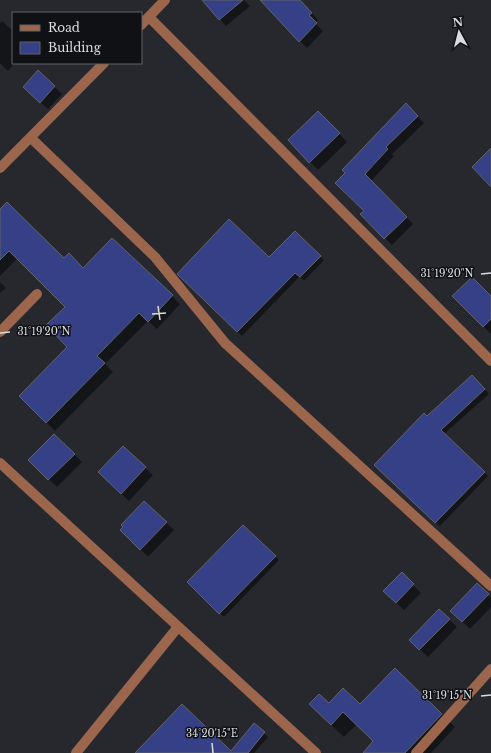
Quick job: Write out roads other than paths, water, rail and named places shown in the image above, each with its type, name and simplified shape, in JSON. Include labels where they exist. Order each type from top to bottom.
[{"type":"street","points":[[142,24],[163,1]]},
{"type":"street","points":[[149,17],[491,361]]},
{"type":"street","points":[[0,168],[103,64]]},
{"type":"street","points":[[31,138],[155,257],[225,343],[491,586]]},
{"type":"street","points":[[0,332],[37,294]]},
{"type":"street","points":[[0,463],[178,628],[316,753]]},
{"type":"street","points":[[76,753],[178,628]]},
{"type":"street","points":[[416,753],[491,669]]}]
